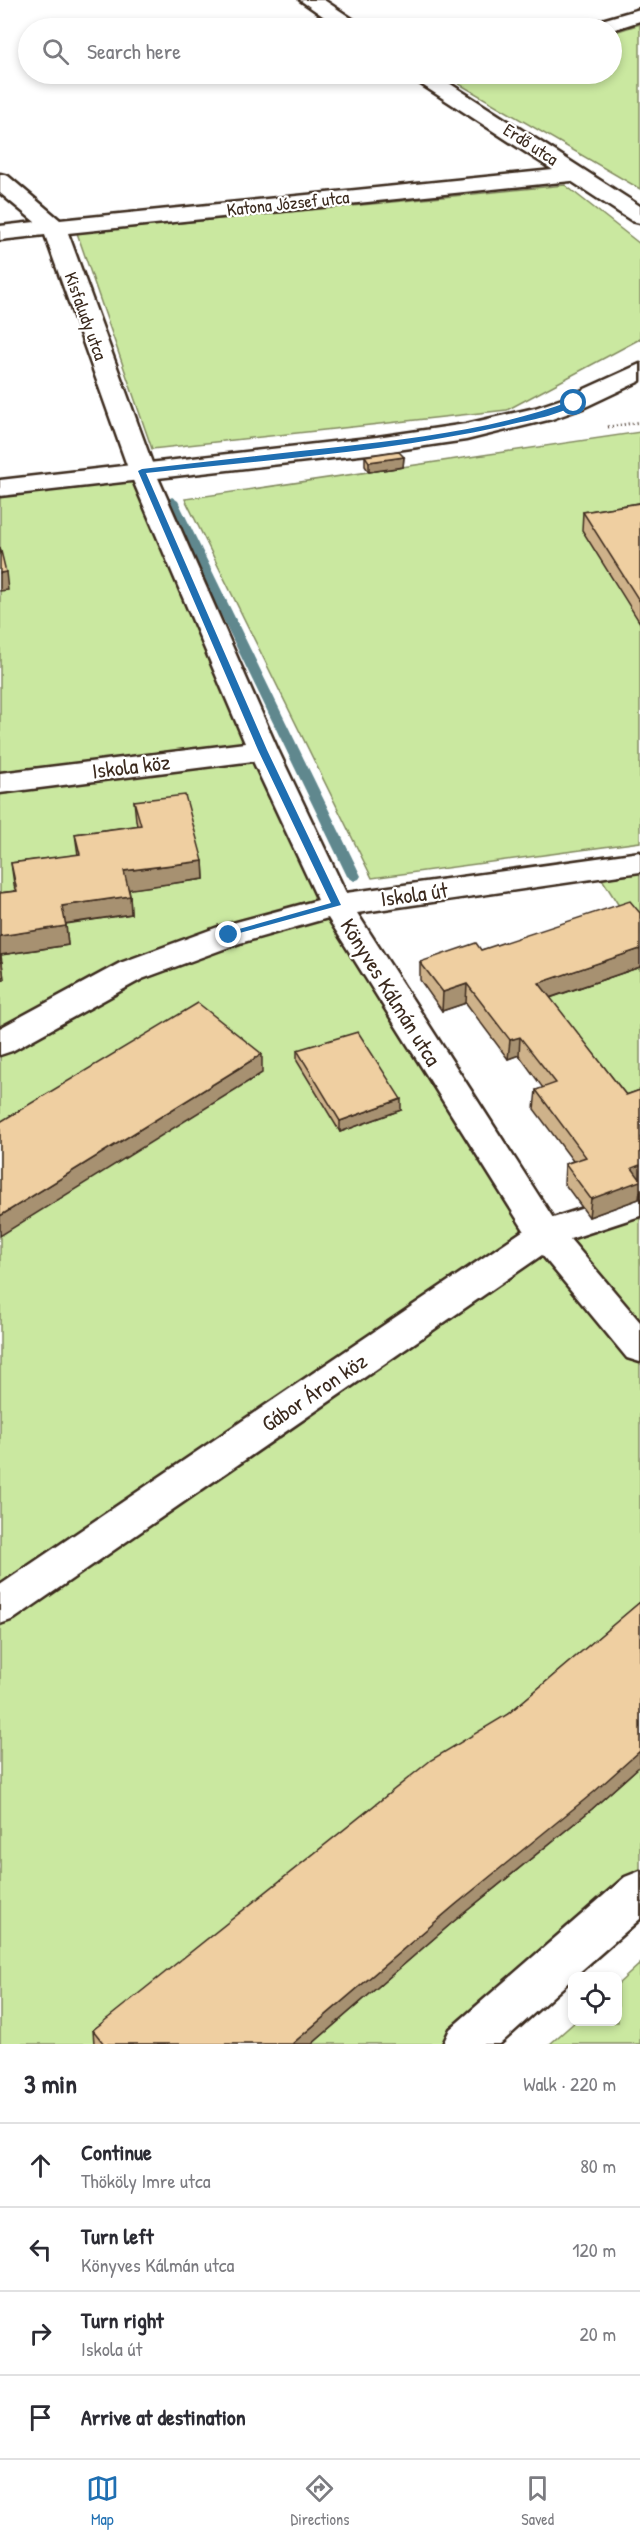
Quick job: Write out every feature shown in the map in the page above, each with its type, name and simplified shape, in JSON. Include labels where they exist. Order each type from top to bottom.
[{"type":"street","points":[[310,0],[338,18]]},
{"type":"street","points":[[622,20],[640,15]]},
{"type":"street","name":"Erdő utca","points":[[446,84],[640,216]]},
{"type":"street","name":"Katona József utca","points":[[0,233],[576,174]]},
{"type":"street","name":"Kisfaludy utca","points":[[0,181],[54,227],[142,471]]},
{"type":"street","points":[[0,488],[377,445],[466,432],[543,414],[574,403],[640,371]]},
{"type":"street","name":"Könyves Kálmán utca","points":[[142,471],[263,750],[336,905],[545,1234],[640,1348]]},
{"type":"street","name":"Iskola köz","points":[[0,783],[263,750]]},
{"type":"street","name":"Iskola út","points":[[0,1043],[131,971],[176,952],[229,935],[336,905],[640,862]]},
{"type":"street","name":"Gábor Áron köz","points":[[0,1607],[545,1234],[640,1203]]},
{"type":"street","points":[[466,2044],[640,1891]]},
{"type":"green space","points":[[640,24],[640,189],[459,84],[622,84],[622,30]]},
{"type":"green space","points":[[565,185],[640,244],[640,339],[507,410],[152,449],[77,233]]},
{"type":"green space","points":[[640,432],[640,842],[372,878],[185,499]]},
{"type":"green space","points":[[142,471],[336,905],[545,1234],[640,1183],[640,1891],[466,2044],[0,2044],[0,488]]},
{"type":"green space","points":[[640,873],[640,934],[628,920],[602,879]]},
{"type":"green space","points":[[640,967],[640,1108],[624,1114],[537,1002]]},
{"type":"green space","points":[[640,1964],[640,2044],[550,2044],[570,2026],[622,2026],[622,1980]]},
{"type":"building","points":[[398,451],[404,457],[369,462],[365,456]]},
{"type":"building","points":[[640,503],[640,602],[583,512]]},
{"type":"building","points":[[0,547],[6,572],[0,573]]},
{"type":"building","points":[[185,795],[203,861],[124,871],[130,896],[62,906],[66,926],[0,936],[0,893],[17,891],[11,863],[80,854],[75,834],[141,825],[134,801]]},
{"type":"building","points":[[630,901],[640,913],[640,949],[539,983],[626,1095],[640,1090],[640,1165],[632,1168],[640,1181],[591,1199],[565,1164],[586,1157],[536,1090],[556,1083],[520,1037],[510,1040],[467,984],[443,992],[420,962],[476,943],[481,950]]},
{"type":"building","points":[[198,1003],[262,1054],[0,1216],[0,1122]]},
{"type":"building","points":[[358,1032],[401,1099],[340,1121],[297,1050]]},
{"type":"building","points":[[640,1602],[640,1751],[292,2044],[104,2044],[93,2030],[431,1760],[508,1714]]},
{"type":"waterway","points":[[172,501],[354,876]]},
{"type":"route","points":[[229,935],[336,905],[263,750],[142,471],[377,445],[466,432],[510,423],[574,403]]}]
